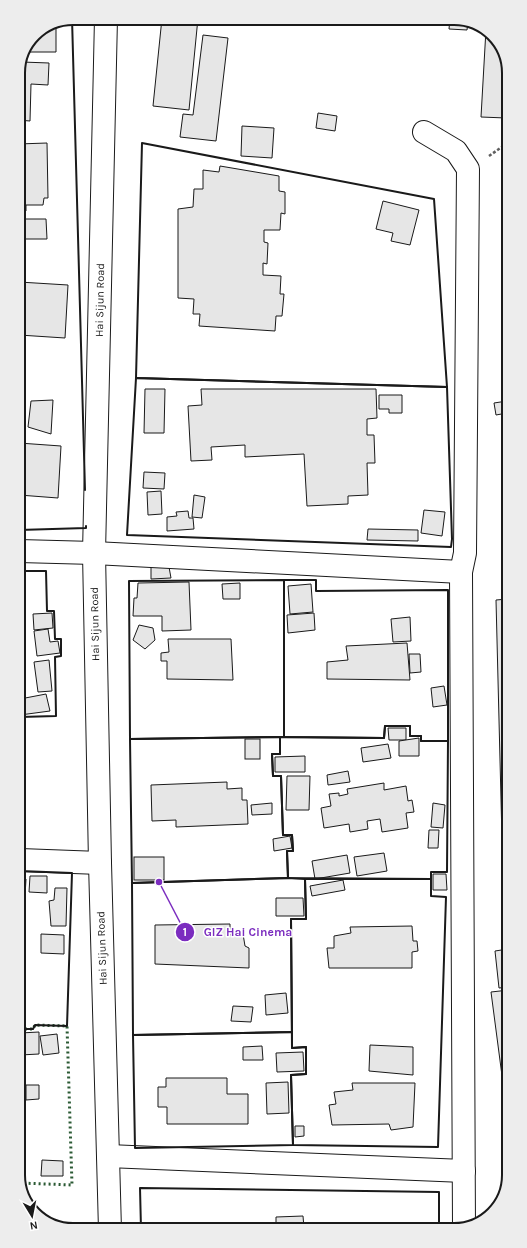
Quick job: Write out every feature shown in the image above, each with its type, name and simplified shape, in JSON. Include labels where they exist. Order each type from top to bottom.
[{"type":"street","name":"Hai Sijun Road","points":[[106,25],[94,553],[100,863],[110,1223]]},
{"type":"street","points":[[424,132],[456,151],[468,169],[465,553],[461,572],[464,1222]]},
{"type":"street","points":[[25,551],[94,553],[461,572]]},
{"type":"street","points":[[25,860],[100,863]]},
{"type":"street","points":[[108,1156],[464,1171]]},
{"type":"building","points":[[161,25],[197,25],[189,110],[153,106]]},
{"type":"building","points":[[449,25],[467,27],[467,30],[449,29]]},
{"type":"building","points":[[56,28],[56,52],[30,52],[39,39],[46,33]]},
{"type":"building","points":[[203,35],[228,38],[216,141],[180,137],[183,114],[193,115]]},
{"type":"building","points":[[486,37],[494,46],[502,66],[502,118],[481,117]]},
{"type":"building","points":[[27,62],[49,63],[48,85],[31,84],[30,121],[25,121],[25,70]]},
{"type":"building","points":[[318,113],[337,116],[335,131],[316,128]]},
{"type":"building","points":[[242,126],[274,128],[272,158],[241,156]]},
{"type":"building","points":[[47,143],[48,198],[44,198],[43,205],[26,205],[26,211],[25,211],[25,144]]},
{"type":"building","points":[[220,166],[279,176],[279,191],[285,192],[285,214],[281,213],[280,230],[264,230],[264,242],[268,243],[267,264],[263,263],[263,275],[281,276],[280,294],[284,294],[282,316],[276,316],[275,331],[199,326],[200,314],[193,314],[194,299],[178,298],[178,209],[193,207],[194,189],[203,189],[203,170],[219,172]]},
{"type":"building","points":[[383,201],[419,210],[410,245],[391,241],[393,233],[376,229]]},
{"type":"building","points":[[25,219],[46,219],[47,239],[25,239]]},
{"type":"building","points":[[25,282],[68,285],[65,338],[25,335]]},
{"type":"building","points":[[145,389],[165,389],[164,433],[144,433]]},
{"type":"building","points":[[201,389],[376,389],[377,418],[367,419],[367,435],[374,435],[375,463],[367,463],[368,495],[348,496],[348,504],[307,506],[304,454],[245,457],[245,445],[211,447],[212,460],[191,461],[188,406],[202,405]]},
{"type":"building","points":[[379,395],[402,395],[402,413],[389,413],[389,409],[379,409]]},
{"type":"building","points":[[53,400],[51,434],[28,427],[31,401]]},
{"type":"building","points":[[502,402],[502,414],[496,415],[494,403]]},
{"type":"building","points":[[25,443],[61,446],[58,498],[25,495]]},
{"type":"building","points":[[144,472],[165,473],[164,489],[143,488]]},
{"type":"building","points":[[161,491],[162,514],[148,515],[147,492]]},
{"type":"building","points":[[194,495],[205,497],[202,518],[192,517]]},
{"type":"building","points":[[424,510],[445,512],[442,536],[421,533]]},
{"type":"building","points":[[188,511],[189,518],[193,518],[194,529],[167,531],[167,517],[177,516],[176,512]]},
{"type":"building","points":[[368,529],[418,530],[418,541],[367,540]]},
{"type":"building","points":[[151,567],[169,567],[171,578],[151,579]]},
{"type":"building","points":[[189,582],[191,630],[162,631],[162,616],[133,616],[134,598],[137,598],[138,583]]},
{"type":"building","points":[[240,583],[240,599],[223,599],[222,584]]},
{"type":"building","points":[[311,584],[313,612],[290,614],[288,586]]},
{"type":"building","points":[[496,600],[502,600],[502,839]]},
{"type":"building","points":[[52,613],[53,628],[34,630],[33,614]]},
{"type":"building","points":[[314,613],[315,630],[288,633],[287,615]]},
{"type":"building","points":[[410,617],[411,641],[393,642],[391,619]]},
{"type":"building","points":[[139,625],[153,628],[155,640],[145,649],[133,640]]},
{"type":"building","points":[[48,629],[50,642],[58,641],[60,653],[37,656],[34,631]]},
{"type":"building","points":[[168,639],[231,639],[233,680],[167,679],[167,661],[161,661],[161,653],[169,652]]},
{"type":"building","points":[[407,643],[410,680],[327,679],[327,662],[348,660],[346,646]]},
{"type":"building","points":[[409,654],[420,654],[421,672],[410,673]]},
{"type":"building","points":[[49,660],[52,691],[38,692],[34,662]]},
{"type":"building","points":[[444,686],[447,705],[433,707],[431,688]]},
{"type":"building","points":[[46,694],[50,711],[25,714],[25,698]]},
{"type":"building","points":[[388,728],[406,728],[406,740],[389,740]]},
{"type":"building","points":[[419,738],[419,756],[399,756],[399,741]]},
{"type":"building","points":[[245,739],[260,739],[260,759],[245,759]]},
{"type":"building","points":[[388,744],[391,758],[363,762],[361,748]]},
{"type":"building","points":[[305,756],[305,772],[275,772],[275,757]]},
{"type":"building","points":[[348,771],[350,782],[328,785],[327,775]]},
{"type":"building","points":[[287,776],[310,776],[309,810],[286,810]]},
{"type":"building","points":[[227,782],[227,789],[242,788],[242,800],[247,800],[248,824],[176,827],[176,820],[152,821],[151,785]]},
{"type":"building","points":[[384,783],[384,790],[406,786],[408,801],[412,800],[414,812],[406,813],[408,828],[382,832],[380,819],[367,821],[368,829],[350,832],[349,824],[324,828],[321,808],[331,806],[329,794],[339,793],[339,796],[348,794],[347,789]]},
{"type":"building","points":[[272,803],[272,814],[252,815],[251,805]]},
{"type":"building","points":[[433,803],[445,805],[443,828],[431,827]]},
{"type":"building","points":[[429,830],[439,830],[438,848],[428,848]]},
{"type":"building","points":[[290,836],[292,848],[274,851],[273,839]]},
{"type":"building","points":[[384,853],[387,871],[357,876],[354,857]]},
{"type":"building","points":[[347,855],[350,873],[315,879],[312,861]]},
{"type":"building","points":[[134,857],[164,857],[164,880],[134,880]]},
{"type":"building","points":[[433,874],[446,874],[447,890],[433,890]]},
{"type":"building","points":[[30,876],[47,876],[47,893],[29,892]]},
{"type":"building","points":[[343,880],[345,890],[312,896],[310,886]]},
{"type":"building","points":[[55,888],[67,888],[66,926],[51,926],[49,901],[54,900]]},
{"type":"building","points":[[276,898],[303,898],[304,916],[276,916]]},
{"type":"building","points":[[230,924],[230,935],[243,934],[245,946],[249,948],[249,968],[155,964],[155,925]]},
{"type":"building","points":[[412,926],[413,941],[417,941],[418,951],[412,952],[412,968],[329,968],[327,948],[334,948],[334,936],[351,933],[350,927]]},
{"type":"building","points":[[41,934],[64,935],[64,954],[41,953]]},
{"type":"building","points":[[502,950],[502,988],[499,988],[495,951]]},
{"type":"building","points":[[502,991],[502,1076],[491,992]]},
{"type":"building","points":[[286,993],[288,1013],[266,1015],[265,995]]},
{"type":"building","points":[[233,1006],[253,1007],[251,1022],[231,1021]]},
{"type":"building","points":[[39,1032],[39,1054],[25,1055],[25,1033]]},
{"type":"building","points":[[57,1034],[59,1053],[43,1055],[40,1036]]},
{"type":"building","points":[[370,1045],[413,1047],[413,1075],[369,1071]]},
{"type":"building","points":[[262,1046],[263,1060],[243,1060],[243,1047]]},
{"type":"building","points":[[303,1052],[304,1071],[277,1072],[276,1053]]},
{"type":"building","points":[[166,1078],[227,1078],[227,1094],[248,1094],[248,1124],[167,1124],[167,1107],[158,1107],[158,1087],[166,1087]]},
{"type":"building","points":[[288,1082],[289,1113],[267,1114],[266,1083]]},
{"type":"building","points":[[352,1083],[415,1083],[413,1127],[391,1130],[389,1124],[332,1125],[329,1105],[336,1104],[334,1092],[353,1090]]},
{"type":"building","points":[[26,1085],[39,1085],[39,1099],[26,1100]]},
{"type":"building","points":[[295,1126],[304,1126],[304,1136],[295,1137]]},
{"type":"building","points":[[42,1160],[63,1161],[63,1176],[41,1176]]},
{"type":"building","points":[[303,1216],[304,1223],[276,1223],[276,1217]]},
{"type":"hedge","points":[[25,1029],[33,1029],[35,1025],[67,1026],[72,1185],[25,1183]]},
{"type":"wall","points":[[72,25],[85,490]]},
{"type":"wall","points":[[142,143],[434,199],[447,387],[136,378],[142,143]]},
{"type":"wall","points":[[136,378],[447,387],[451,547],[127,535],[136,378]]},
{"type":"wall","points":[[25,530],[86,528],[86,526]]},
{"type":"wall","points":[[25,571],[46,571],[47,611],[54,611],[55,639],[61,639],[61,656],[55,657],[56,716],[25,717]]},
{"type":"wall","points":[[284,737],[284,580],[129,581],[130,739],[280,737],[384,738],[385,726],[410,726],[410,736],[421,736],[421,741],[448,741],[448,590],[316,591],[316,580],[284,580],[284,737]]},
{"type":"wall","points":[[385,726],[410,726],[410,736],[421,736],[421,741],[448,741],[447,872],[431,872],[431,879],[288,878],[287,851],[293,851],[292,835],[283,835],[281,776],[273,776],[272,754],[280,754],[280,737],[384,738],[385,726]]},
{"type":"wall","points":[[280,737],[280,754],[272,754],[273,776],[281,776],[283,835],[292,835],[293,851],[287,851],[288,878],[132,883],[130,739],[280,737]]},
{"type":"wall","points":[[25,871],[72,873],[67,1026],[35,1025],[33,1029],[25,1029]]},
{"type":"wall","points":[[288,878],[305,879],[306,919],[291,919],[292,1032],[133,1035],[132,883],[288,878]]},
{"type":"wall","points":[[305,879],[431,879],[431,896],[446,897],[438,1147],[293,1145],[291,1075],[306,1074],[306,1047],[292,1048],[291,919],[306,919],[305,879]]},
{"type":"wall","points":[[292,1032],[292,1048],[306,1047],[306,1074],[291,1075],[293,1145],[135,1148],[133,1035],[292,1032]]},
{"type":"wall","points":[[141,1223],[140,1188],[439,1192],[439,1223]]},
{"type":"place","name":"GIZ Hai Cinema","points":[[159,882]]}]
